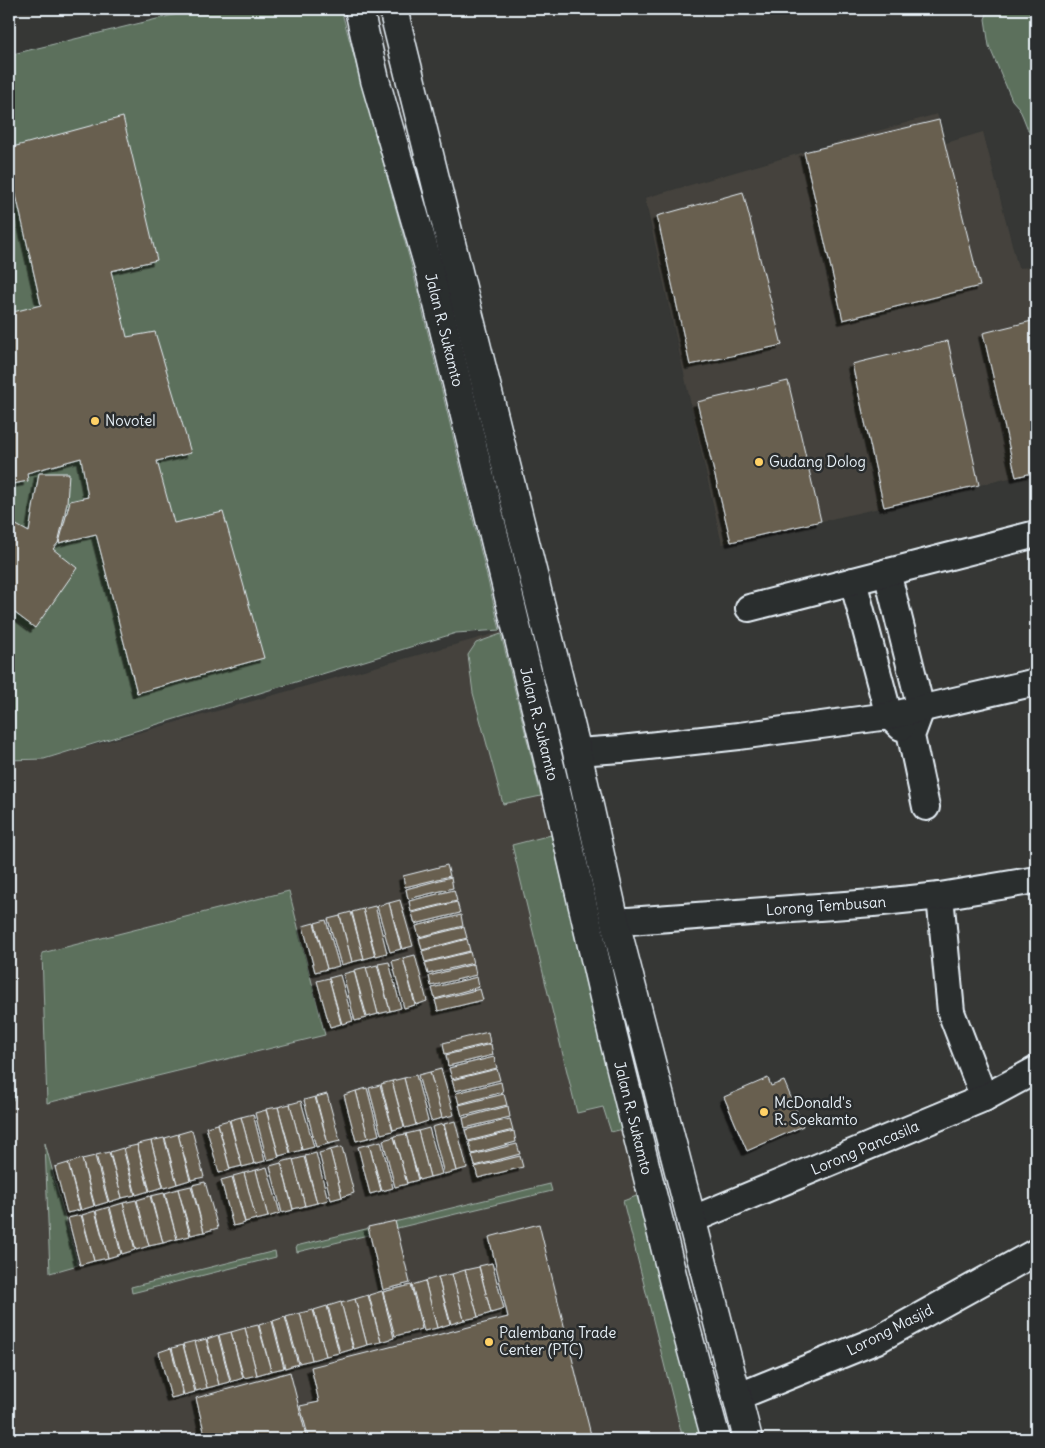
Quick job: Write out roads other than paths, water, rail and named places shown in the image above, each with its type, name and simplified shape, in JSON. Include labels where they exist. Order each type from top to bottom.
[{"type":"highway","name":"Jalan R. Sukamto","points":[[359,9],[375,80],[436,294],[613,1036],[679,1304],[716,1439]]},
{"type":"highway","name":"Jalan R. Sukamto","points":[[393,9],[577,752],[616,922],[748,1439]]},
{"type":"street","points":[[749,608],[1036,534]]},
{"type":"street","points":[[887,572],[921,709],[911,736],[926,807]]},
{"type":"street","points":[[853,581],[889,716],[911,736]]},
{"type":"street","points":[[577,752],[739,736],[889,716],[1036,682]]},
{"type":"street","name":"Lorong Tembusan","points":[[616,922],[873,903],[940,896],[1036,880]]},
{"type":"street","points":[[940,896],[951,1012],[984,1098]]},
{"type":"street","name":"Lorong Pancasila","points":[[691,1220],[984,1098],[1036,1070]]},
{"type":"street","name":"Lorong Masjid","points":[[737,1397],[877,1340],[1036,1252]]},
{"type":"place","name":"Novotel","points":[[95,421]]},
{"type":"place","name":"Gudang Dolog","points":[[759,462]]},
{"type":"place","name":"McDonald's R. Soekamto","points":[[764,1112]]},
{"type":"place","name":"Palembang Trade Center (PTC)","points":[[489,1342]]}]
